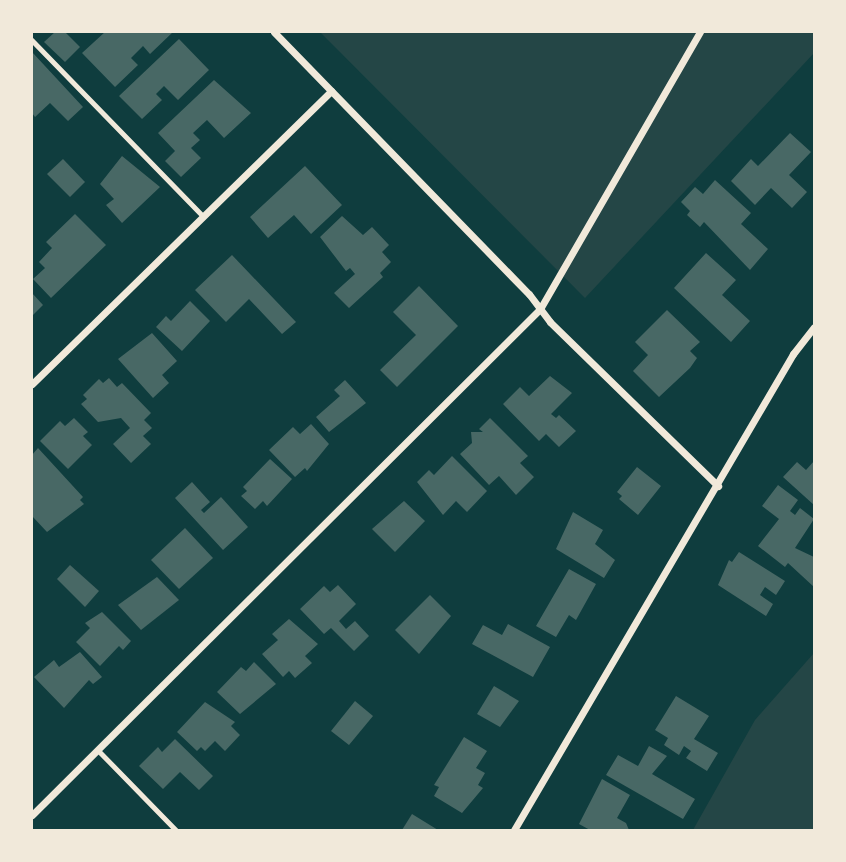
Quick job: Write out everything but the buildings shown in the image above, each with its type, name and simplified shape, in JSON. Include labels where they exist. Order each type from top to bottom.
[{"type":"street","points":[[274,32],[540,309],[718,486]]},
{"type":"street","points":[[32,815],[540,309],[700,32]]},
{"type":"street","points":[[32,384],[331,91]]},
{"type":"street","points":[[514,831],[793,355],[814,327]]},
{"type":"lane","points":[[32,40],[203,216]]},
{"type":"lane","points":[[97,750],[176,831]]},
{"type":"shaded area","points":[[320,32],[814,32],[814,53],[585,298]]},
{"type":"shaded area","points":[[814,653],[814,830],[693,830],[755,720]]}]
